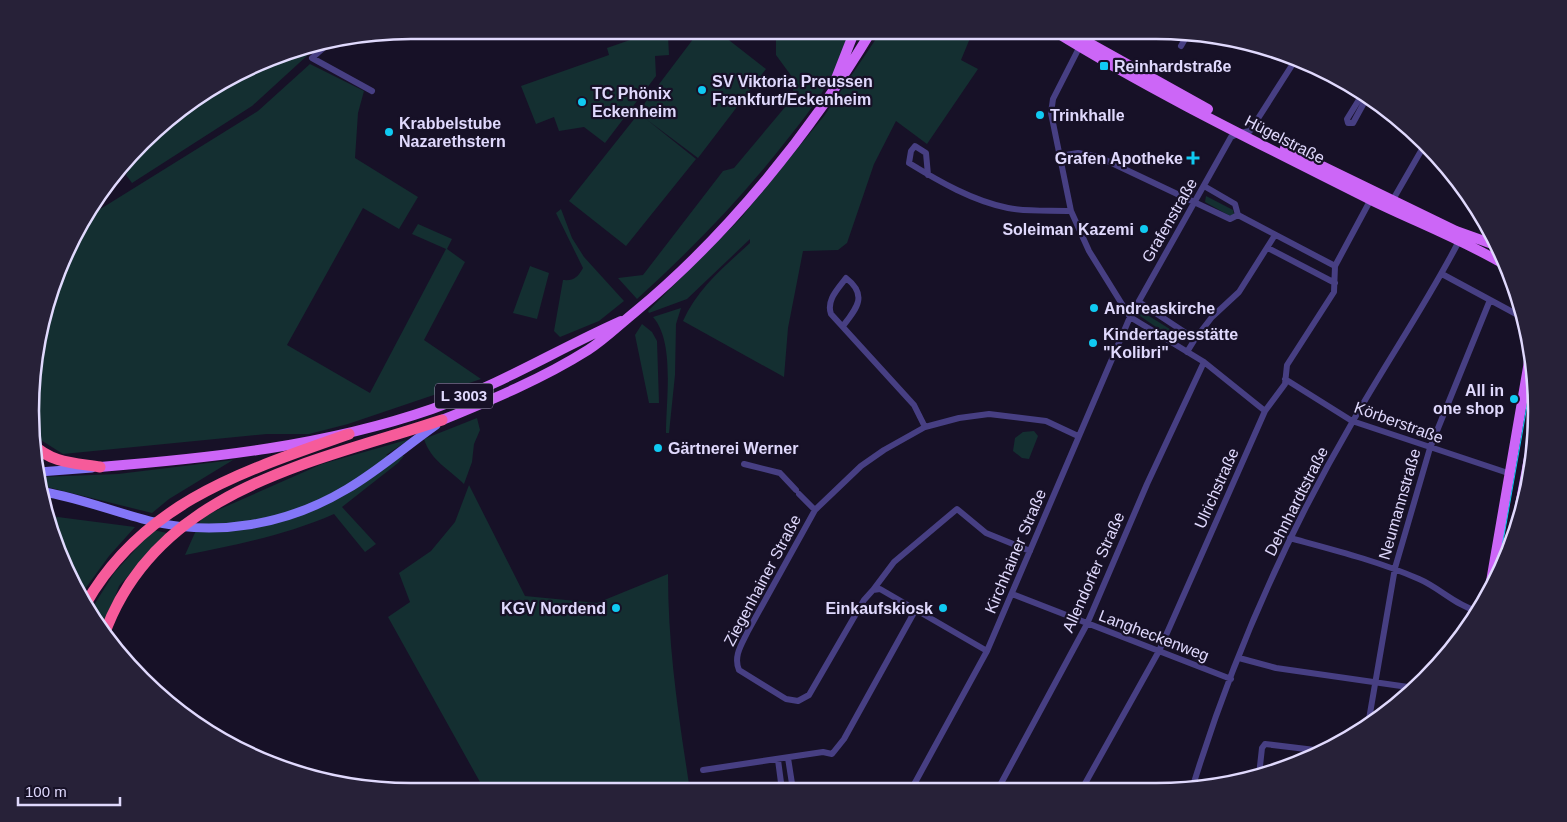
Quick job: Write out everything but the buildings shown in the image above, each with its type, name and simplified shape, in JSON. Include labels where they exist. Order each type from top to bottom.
[{"type":"highway","points":[[108,627],[120,599],[144,563],[182,525],[208,507],[241,489],[284,471],[442,420]]},
{"type":"highway","points":[[90,598],[110,569],[129,547],[176,507],[235,476],[349,434]]},
{"type":"highway","points":[[41,451],[61,461],[100,467]]},
{"type":"main road","name":"L 3003","points":[[830,92],[851,39]]},
{"type":"main road","name":"L 3003","points":[[48,493],[68,496],[132,516],[188,527],[215,528],[239,527],[280,518],[347,489],[442,420],[516,388],[574,359],[606,338],[676,276],[739,210],[801,134],[851,65],[867,39]]},
{"type":"main road","name":"Hügelstraße","points":[[1068,39],[1154,89],[1371,199],[1390,204],[1488,242]]},
{"type":"main road","name":"Hügelstraße","points":[[1083,39],[1234,130],[1250,131],[1496,259]]},
{"type":"main road","points":[[1080,46],[1103,50]]},
{"type":"main road","points":[[1478,249],[1494,255]]},
{"type":"main road","name":"L 3003","points":[[44,472],[74,471],[227,455],[349,434],[433,408],[476,391],[629,317]]},
{"type":"main road","points":[[1494,567],[1526,376]]},
{"type":"street","points":[[1181,46],[1184,40]]},
{"type":"street","points":[[1080,46],[1052,102],[1051,112],[1071,211],[1089,251],[1130,317],[1204,362],[1265,411]]},
{"type":"street","points":[[322,50],[312,58],[372,91]]},
{"type":"street","points":[[1250,131],[1292,65]]},
{"type":"street","name":"Grafenstraße","points":[[1130,317],[1234,130]]},
{"type":"street","points":[[1390,204],[1421,150]]},
{"type":"street","points":[[1059,156],[1078,153],[1099,157],[1230,219],[1238,215]]},
{"type":"street","points":[[928,175],[962,192],[1008,208],[1071,211]]},
{"type":"street","points":[[1204,186],[1235,204],[1238,215],[1335,266]]},
{"type":"street","name":"Ulrichstraße","points":[[1085,783],[1159,651],[1265,411],[1285,384],[1287,365],[1334,292],[1335,266],[1371,199]]},
{"type":"street","points":[[1187,352],[1212,317],[1239,292],[1276,235]]},
{"type":"street","name":"Dehnhardtstraße","points":[[1195,781],[1212,726],[1290,538],[1352,422],[1442,274],[1459,241]]},
{"type":"street","points":[[1268,248],[1335,283]]},
{"type":"street","points":[[1442,274],[1516,314]]},
{"type":"street","points":[[843,326],[854,313],[859,296],[857,286],[846,278],[832,296],[829,309],[831,314],[914,405],[925,427]]},
{"type":"street","name":"Neumannstraße","points":[[1369,716],[1395,568],[1430,448],[1490,300]]},
{"type":"street","points":[[1138,302],[1195,339]]},
{"type":"street","name":"Kirchhainer Straße","points":[[916,783],[987,650],[1130,317]]},
{"type":"street","name":"Allendorfer Straße","points":[[1001,783],[1086,624],[1147,484],[1204,362]]},
{"type":"street","name":"Körberstraße","points":[[1285,379],[1352,422],[1511,474]]},
{"type":"street","name":"Ziegenhainer Straße","points":[[1030,550],[986,533],[957,508],[894,562],[864,600],[809,695],[798,700],[786,698],[739,670],[736,663],[739,650],[815,510],[861,466],[925,427],[959,418],[989,414],[1046,420],[1078,436]]},
{"type":"street","name":"Ziegenhainer Straße","points":[[744,464],[780,473],[815,510]]},
{"type":"street","points":[[1290,538],[1395,568],[1423,581],[1471,609]]},
{"type":"street","points":[[873,590],[880,589],[987,650]]},
{"type":"street","name":"Langheckenweg","points":[[1012,594],[1231,679]]},
{"type":"street","points":[[703,770],[823,752],[832,754],[837,749],[916,610]]},
{"type":"street","points":[[1239,658],[1276,668],[1374,680],[1406,686]]},
{"type":"street","points":[[1260,768],[1262,748],[1265,744],[1312,749]]},
{"type":"street","points":[[788,758],[792,783]]},
{"type":"street","points":[[778,760],[781,783]]},
{"type":"green space","name":"TC Phönix Eckenheim","points":[[668,39],[669,55],[655,56],[656,76],[605,143],[584,127],[559,131],[554,117],[536,124],[521,86],[609,55],[607,48],[630,40]]},
{"type":"green space","points":[[693,39],[728,39],[766,69],[698,158],[646,119],[696,159],[626,246],[569,201]]},
{"type":"green space","points":[[776,39],[847,39],[840,59],[827,84],[786,141],[715,223],[637,299],[618,278],[643,275],[723,171],[734,168],[791,100],[795,81],[776,55]]},
{"type":"green space","points":[[876,39],[970,39],[961,60],[978,69],[927,144],[896,121],[874,164],[847,243],[838,250],[803,251],[788,328],[784,377],[683,321],[703,289],[750,243],[750,239],[687,299],[649,313],[648,311],[740,219],[824,116]]},
{"type":"green space","points":[[310,53],[252,106],[132,183],[126,175],[130,167],[148,148],[204,101],[246,77]]},
{"type":"green space","points":[[310,64],[364,91],[358,113],[355,158],[418,197],[399,229],[363,208],[287,345],[370,393],[446,249],[412,234],[418,224],[452,239],[447,249],[465,262],[424,340],[481,379],[348,424],[309,434],[267,434],[63,454],[40,440],[40,387],[42,362],[51,315],[77,246],[98,209],[258,111]]},
{"type":"green space","points":[[1206,196],[1233,210],[1234,214],[1230,216],[1205,202]]},
{"type":"green space","points":[[561,209],[572,238],[584,257],[624,301],[599,321],[560,337],[554,331],[563,280],[575,278],[583,268],[556,213]]},
{"type":"green space","points":[[530,266],[549,273],[537,319],[513,313]]},
{"type":"green space","points":[[681,308],[676,324],[675,375],[669,433],[666,433],[667,356],[660,328],[653,317]]},
{"type":"green space","points":[[1141,311],[1181,336],[1183,340],[1178,342],[1140,316]]},
{"type":"green space","points":[[642,324],[652,332],[657,341],[659,403],[649,403],[635,335]]},
{"type":"green space","points":[[477,418],[480,430],[474,444],[472,462],[464,484],[436,459],[427,447],[424,439]]},
{"type":"green space","points":[[1034,431],[1038,436],[1029,459],[1022,458],[1013,451],[1015,438],[1023,432]]},
{"type":"green space","points":[[410,439],[386,455],[404,456],[398,463],[342,507],[376,544],[365,552],[334,514],[279,534],[185,555],[202,517],[322,464]]},
{"type":"green space","points":[[233,460],[169,499],[152,513],[47,487],[45,477],[118,474]]},
{"type":"green space","points":[[469,485],[525,596],[597,603],[668,574],[672,653],[689,783],[481,783],[388,617],[410,602],[399,573],[431,551],[455,522]]},
{"type":"green space","points":[[54,517],[135,527],[109,556],[85,589],[67,553]]},
{"type":"green space","points":[[153,530],[167,533],[119,586],[105,624],[94,605],[114,573]]},
{"type":"tram line","points":[[1502,548],[1528,402]]},
{"type":"place","name":"Reinhardstraße","points":[[1104,66]]},
{"type":"place","name":"SV Viktoria Preussen Frankfurt/Eckenheim","points":[[702,90]]},
{"type":"place","name":"TC Phönix Eckenheim","points":[[582,102]]},
{"type":"place","name":"Trinkhalle","points":[[1040,115]]},
{"type":"place","name":"Krabbelstube Nazarethstern","points":[[389,132]]},
{"type":"place","name":"Grafen Apotheke","points":[[1193,158]]},
{"type":"place","name":"Soleiman Kazemi","points":[[1144,229]]},
{"type":"place","name":"Andreaskirche","points":[[1094,308]]},
{"type":"place","name":"Kindertagesstätte \"Kolibri\"","points":[[1093,343]]},
{"type":"place","name":"All in one shop","points":[[1514,399]]},
{"type":"place","name":"Gärtnerei Werner","points":[[658,448]]},
{"type":"place","name":"KGV Nordend","points":[[616,608]]},
{"type":"place","name":"Einkaufskiosk","points":[[943,608]]}]
